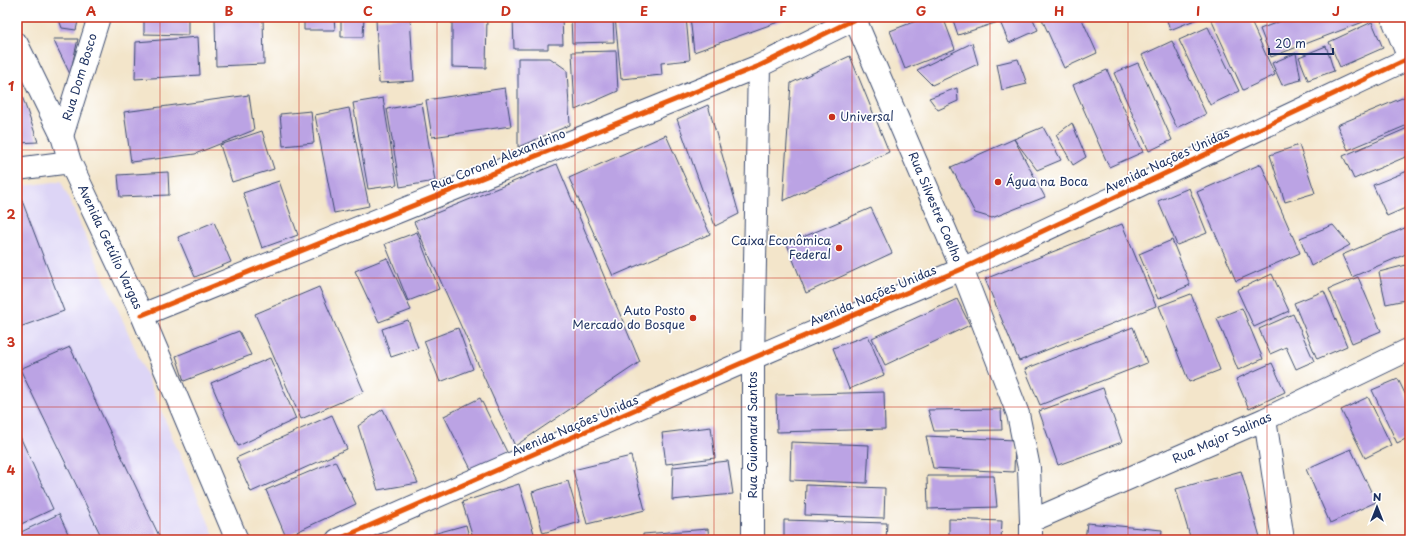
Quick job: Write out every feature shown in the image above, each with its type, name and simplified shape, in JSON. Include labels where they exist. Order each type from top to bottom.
[{"type":"street","name":"Rua Dom Bosco","points":[[62,136],[99,17]]},
{"type":"street","points":[[1392,17],[1410,58]]},
{"type":"street","name":"Rua Coronel Alexandrino","points":[[142,314],[759,66],[856,18]]},
{"type":"street","name":"Rua Silvestre Coelho","points":[[856,18],[962,269],[1018,414],[1029,468],[1031,531]]},
{"type":"street","name":"Avenida Getúlio Vargas","points":[[17,44],[62,136],[70,162],[142,314],[237,540]]},
{"type":"street","name":"Avenida Nações Unidas","points":[[337,540],[753,358],[962,269],[1410,58]]},
{"type":"street","name":"Rua Guiomard Santos","points":[[753,540],[753,358],[759,66]]},
{"type":"street","points":[[17,169],[70,162]]},
{"type":"street","name":"Rua Major Salinas","points":[[1031,531],[1410,349]]},
{"type":"street","points":[[1265,419],[1283,540]]},
{"type":"shaded area","points":[[61,181],[124,323],[216,540],[17,540],[17,187]]},
{"type":"building","points":[[58,17],[79,17],[76,30],[62,28]]},
{"type":"building","points":[[144,17],[188,17],[188,35],[144,34]]},
{"type":"building","points":[[215,17],[263,17],[264,64],[216,66]]},
{"type":"building","points":[[304,17],[334,17],[335,30],[304,30]]},
{"type":"building","points":[[341,17],[364,17],[363,37],[341,37]]},
{"type":"building","points":[[410,17],[414,81],[379,83],[376,19]]},
{"type":"building","points":[[452,17],[487,17],[486,68],[452,67]]},
{"type":"building","points":[[513,17],[562,17],[563,44],[548,44],[548,49],[514,49]]},
{"type":"building","points":[[571,17],[613,17],[614,42],[572,43]]},
{"type":"building","points":[[615,17],[686,17],[690,60],[661,63],[662,75],[621,79]]},
{"type":"building","points":[[690,17],[792,17],[694,52]]},
{"type":"building","points":[[926,17],[943,17],[955,49],[905,69],[890,31]]},
{"type":"building","points":[[952,17],[996,17],[998,22],[958,35]]},
{"type":"building","points":[[998,17],[1032,17],[1038,30],[1009,43]]},
{"type":"building","points":[[1041,17],[1081,17],[1097,53],[1064,68]]},
{"type":"building","points":[[1166,17],[1202,17],[1170,30]]},
{"type":"building","points":[[1210,17],[1249,17],[1275,75],[1243,90]]},
{"type":"building","points":[[1291,17],[1361,17],[1363,22],[1271,57],[1260,29]]},
{"type":"building","points":[[1372,22],[1383,48],[1340,67],[1329,42]]},
{"type":"building","points":[[1208,27],[1239,91],[1210,105],[1179,40]]},
{"type":"building","points":[[198,37],[200,75],[135,79],[136,42]]},
{"type":"building","points":[[53,39],[78,39],[70,74]]},
{"type":"building","points":[[1172,41],[1206,114],[1177,128],[1142,55]]},
{"type":"building","points":[[972,43],[978,64],[932,85],[917,70]]},
{"type":"building","points":[[1326,46],[1334,71],[1308,80],[1299,57]]},
{"type":"building","points":[[616,51],[618,91],[575,110],[572,52]]},
{"type":"building","points":[[1296,53],[1301,80],[1282,85],[1272,63]]},
{"type":"building","name":"Universal","points":[[850,56],[889,152],[783,201],[791,83]]},
{"type":"building","points":[[518,58],[550,58],[567,70],[570,125],[518,147]]},
{"type":"building","points":[[1018,59],[1027,84],[1002,90],[997,64]]},
{"type":"building","points":[[1138,63],[1172,140],[1149,151],[1114,73]]},
{"type":"building","points":[[1107,70],[1143,152],[1109,167],[1073,85]]},
{"type":"building","points":[[505,88],[511,126],[432,137],[426,100]]},
{"type":"building","points":[[957,88],[958,101],[938,110],[929,98]]},
{"type":"building","points":[[249,95],[254,130],[195,154],[131,162],[124,112]]},
{"type":"building","points":[[22,96],[38,142],[17,143],[17,98]]},
{"type":"building","points":[[1407,96],[1410,102],[1410,124],[1348,150],[1337,125]]},
{"type":"building","points":[[383,98],[397,185],[368,189],[353,103]]},
{"type":"building","points":[[422,103],[435,181],[400,187],[387,109]]},
{"type":"building","points":[[708,105],[739,214],[715,226],[677,119]]},
{"type":"building","points":[[349,108],[369,206],[334,213],[315,115]]},
{"type":"building","points":[[311,111],[314,143],[283,146],[280,114]]},
{"type":"building","points":[[1072,123],[1086,157],[1073,165],[1056,135]]},
{"type":"building","points":[[1043,127],[1061,160],[1037,170],[1014,139]]},
{"type":"building","points":[[1410,127],[1410,155],[1354,179],[1343,156]]},
{"type":"building","points":[[262,131],[274,169],[232,182],[220,145]]},
{"type":"building","points":[[666,135],[710,234],[613,276],[569,178]]},
{"type":"building","name":"Água na Boca","points":[[1014,139],[1045,197],[992,218],[975,213],[951,167]]},
{"type":"building","points":[[1299,145],[1315,193],[1285,202],[1270,155]]},
{"type":"building","points":[[557,164],[640,362],[515,446],[414,222]]},
{"type":"building","points":[[1261,164],[1300,253],[1236,281],[1197,192]]},
{"type":"building","points":[[1410,170],[1410,206],[1387,216],[1373,185]]},
{"type":"building","points":[[168,172],[169,195],[120,197],[118,175]]},
{"type":"building","points":[[279,181],[298,235],[262,248],[243,193]]},
{"type":"building","points":[[1189,188],[1207,233],[1177,245],[1158,201]]},
{"type":"building","points":[[21,198],[64,311],[17,328],[17,200]]},
{"type":"building","name":"Caixa Econômica Federal","points":[[871,208],[892,253],[806,293],[787,244]]},
{"type":"building","points":[[214,222],[231,262],[195,277],[178,237]]},
{"type":"building","points":[[1122,224],[1156,306],[1019,361],[985,279]]},
{"type":"building","points":[[1333,225],[1350,245],[1311,266],[1300,238]]},
{"type":"building","points":[[1407,227],[1406,254],[1352,277],[1342,255]]},
{"type":"building","points":[[417,232],[439,289],[408,301],[385,244]]},
{"type":"building","points":[[1172,240],[1190,285],[1158,299],[1139,254]]},
{"type":"building","points":[[387,258],[411,310],[379,322],[355,271]]},
{"type":"building","points":[[1410,264],[1410,299],[1386,304],[1379,272]]},
{"type":"building","points":[[1272,274],[1289,311],[1254,327],[1237,290]]},
{"type":"building","points":[[1358,277],[1381,331],[1352,343],[1329,289]]},
{"type":"building","points":[[319,287],[364,392],[301,419],[255,314]]},
{"type":"building","points":[[1324,291],[1347,346],[1317,359],[1294,303]]},
{"type":"building","points":[[1191,294],[1220,370],[1189,382],[1159,306]]},
{"type":"building","points":[[957,299],[970,325],[885,365],[872,338]]},
{"type":"building","points":[[1242,308],[1263,359],[1238,370],[1217,318]]},
{"type":"building","points":[[1293,314],[1314,361],[1296,369],[1286,347],[1270,354],[1259,329]]},
{"type":"building","points":[[408,320],[418,348],[391,357],[382,329]]},
{"type":"building","points":[[1133,327],[1147,363],[1040,405],[1025,369]]},
{"type":"building","points":[[458,328],[473,369],[440,382],[424,341]]},
{"type":"building","points":[[239,331],[251,355],[184,381],[176,356]]},
{"type":"building","points":[[868,335],[884,375],[849,389],[833,348]]},
{"type":"building","points":[[70,347],[161,540],[103,540],[20,369]]},
{"type":"building","points":[[270,358],[296,419],[238,446],[211,383]]},
{"type":"building","points":[[1272,363],[1285,392],[1249,409],[1236,379]]},
{"type":"building","points":[[1398,379],[1410,404],[1410,437],[1397,443],[1372,390]]},
{"type":"building","points":[[1103,388],[1122,442],[1058,465],[1039,411]]},
{"type":"building","points":[[884,392],[885,429],[777,432],[776,395]]},
{"type":"building","points":[[1368,397],[1391,445],[1365,458],[1341,410]]},
{"type":"building","points":[[480,398],[509,456],[473,473],[444,416]]},
{"type":"building","points":[[383,409],[418,483],[378,490],[358,426]]},
{"type":"building","points":[[1001,409],[1002,430],[934,431],[928,410]]},
{"type":"building","points":[[332,415],[347,449],[251,492],[236,458]]},
{"type":"building","points":[[711,427],[715,458],[666,464],[662,433]]},
{"type":"building","points":[[17,430],[53,509],[17,526]]},
{"type":"building","points":[[926,436],[1015,440],[1014,472],[933,468]]},
{"type":"building","points":[[791,442],[869,445],[867,483],[790,480]]},
{"type":"building","points":[[1351,449],[1376,502],[1330,523],[1306,469]]},
{"type":"building","points":[[631,456],[645,510],[587,524],[573,470]]},
{"type":"building","points":[[335,461],[356,504],[286,537],[266,490]]},
{"type":"building","points":[[728,461],[733,494],[672,500],[673,467]]},
{"type":"building","points":[[1241,471],[1260,537],[1251,540],[1191,540],[1176,489]]},
{"type":"building","points":[[927,476],[994,476],[997,507],[928,509]]},
{"type":"building","points":[[568,481],[580,522],[543,533],[532,492]]},
{"type":"building","points":[[519,484],[536,540],[474,540],[462,502]]},
{"type":"building","points":[[806,485],[885,488],[884,518],[805,515]]},
{"type":"building","points":[[59,514],[71,540],[17,540],[17,534]]},
{"type":"building","points":[[949,519],[1002,521],[1001,540],[949,540]]},
{"type":"building","points":[[784,520],[887,523],[886,540],[784,540]]},
{"type":"building","points":[[1087,523],[1162,530],[1161,540],[1085,540]]},
{"type":"building","points":[[466,525],[470,540],[435,540],[433,534]]},
{"type":"building","points":[[708,529],[709,540],[643,540],[643,534]]},
{"type":"cycle path","points":[[142,315],[759,66],[859,17]]},
{"type":"cycle path","points":[[337,540],[753,358],[962,269],[1410,58]]},
{"type":"place","name":"Universal","points":[[832,117]]},
{"type":"place","name":"Água na Boca","points":[[998,182]]},
{"type":"place","name":"Caixa Econômica Federal","points":[[839,248]]},
{"type":"place","name":"Auto Posto Mercado do Bosque","points":[[693,318]]}]
